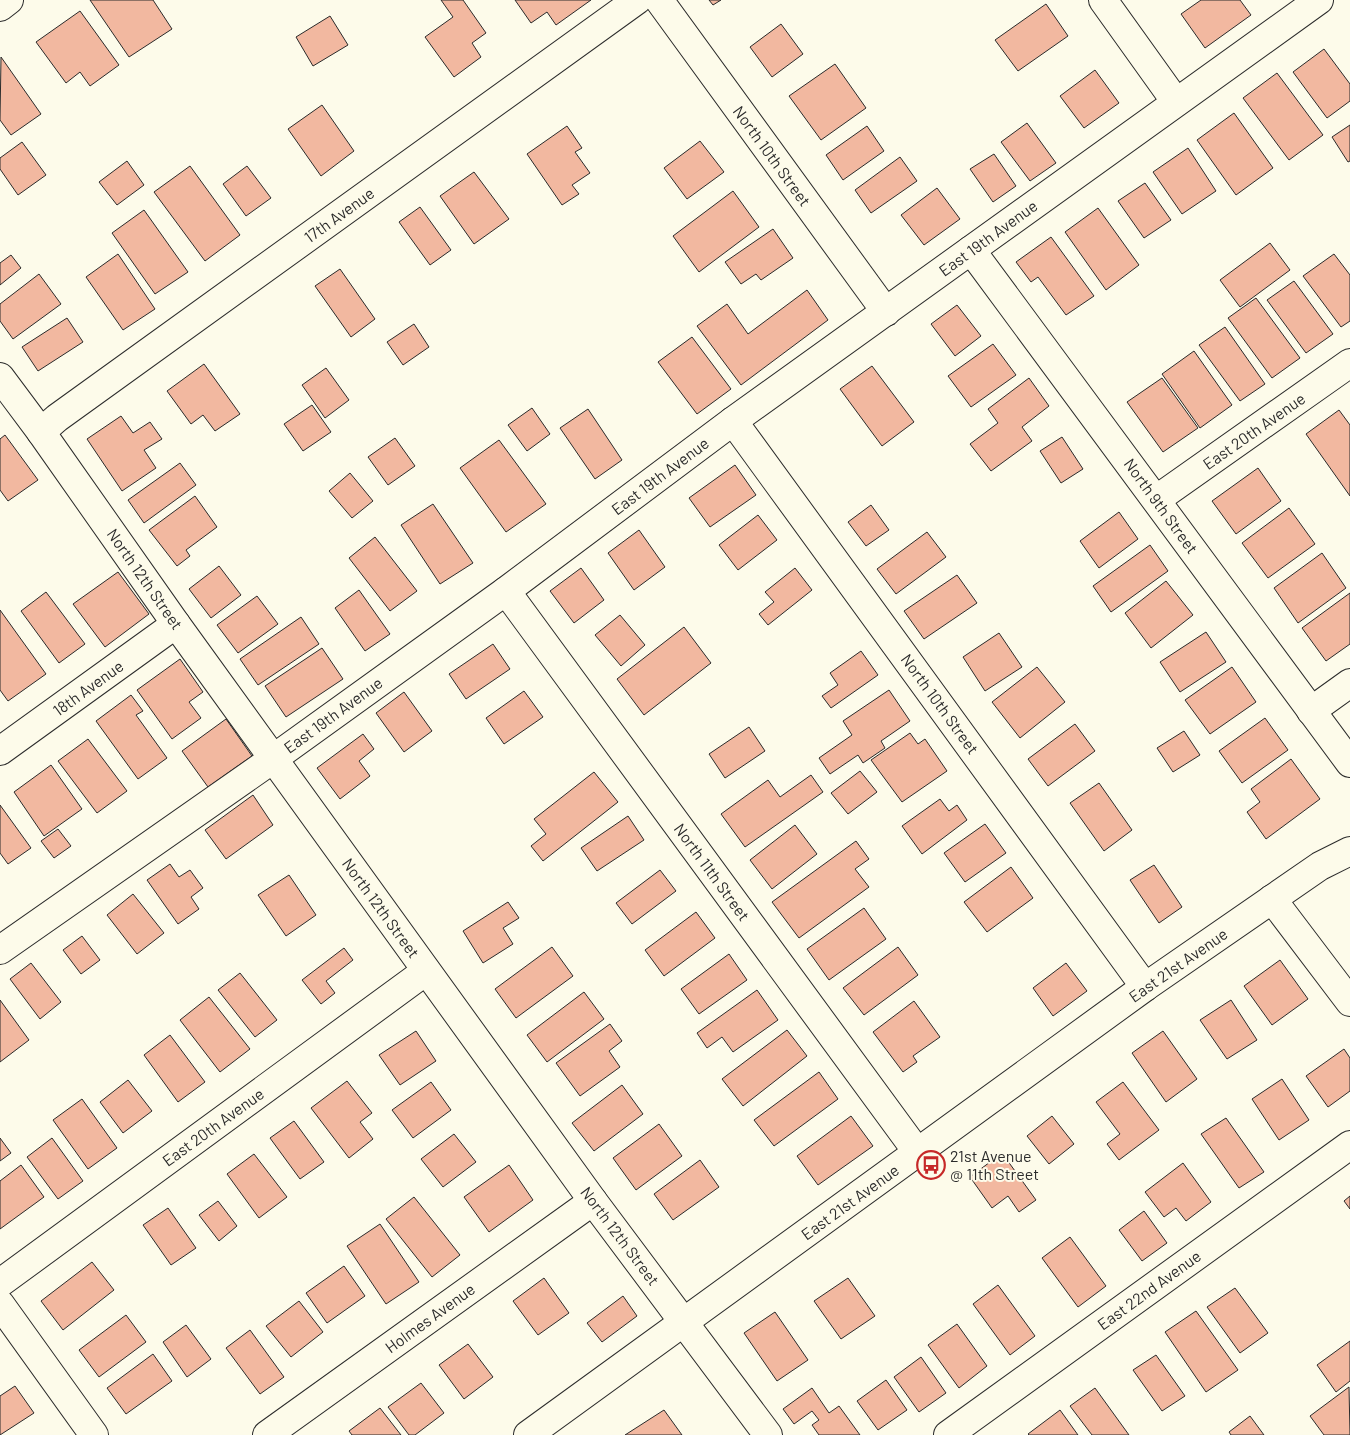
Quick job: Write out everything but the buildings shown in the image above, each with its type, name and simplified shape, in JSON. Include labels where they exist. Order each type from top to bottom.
[{"type":"street","points":[[0,7],[9,0]]},
{"type":"street","name":"17th Avenue","points":[[41,432],[57,418],[637,0]]},
{"type":"street","name":"North 10th Street","points":[[659,0],[886,312]]},
{"type":"street","points":[[1103,0],[1176,102]]},
{"type":"street","name":"East 19th Avenue","points":[[0,950],[274,758],[506,591],[734,421],[1319,0]]},
{"type":"street","name":"North 9th Street","points":[[971,250],[1157,499],[1350,763]]},
{"type":"street","name":"East 20th Avenue","points":[[1157,499],[1350,363]]},
{"type":"street","name":"North 12th Street","points":[[0,378],[41,432],[176,624],[426,971],[768,1435]]},
{"type":"street","name":"North 10th Street","points":[[734,421],[1146,987]]},
{"type":"street","name":"North 11th Street","points":[[506,591],[918,1153]]},
{"type":"street","name":"18th Avenue","points":[[0,752],[176,624]]},
{"type":"street","points":[[1311,711],[1350,683]]},
{"type":"street","name":"East 21st Avenue","points":[[528,1435],[1146,987],[1320,866],[1350,851]]},
{"type":"street","points":[[1272,899],[1350,1002]]},
{"type":"street","name":"East 20th Avenue","points":[[0,1283],[426,971]]},
{"type":"street","name":"East 22nd Avenue","points":[[948,1435],[1350,1145]]},
{"type":"street","name":"Holmes Avenue","points":[[267,1435],[593,1200]]},
{"type":"street","points":[[0,1304],[94,1435]]},
{"type":"place","name":"21st Avenue @ 11th Street","points":[[931,1165]]}]
